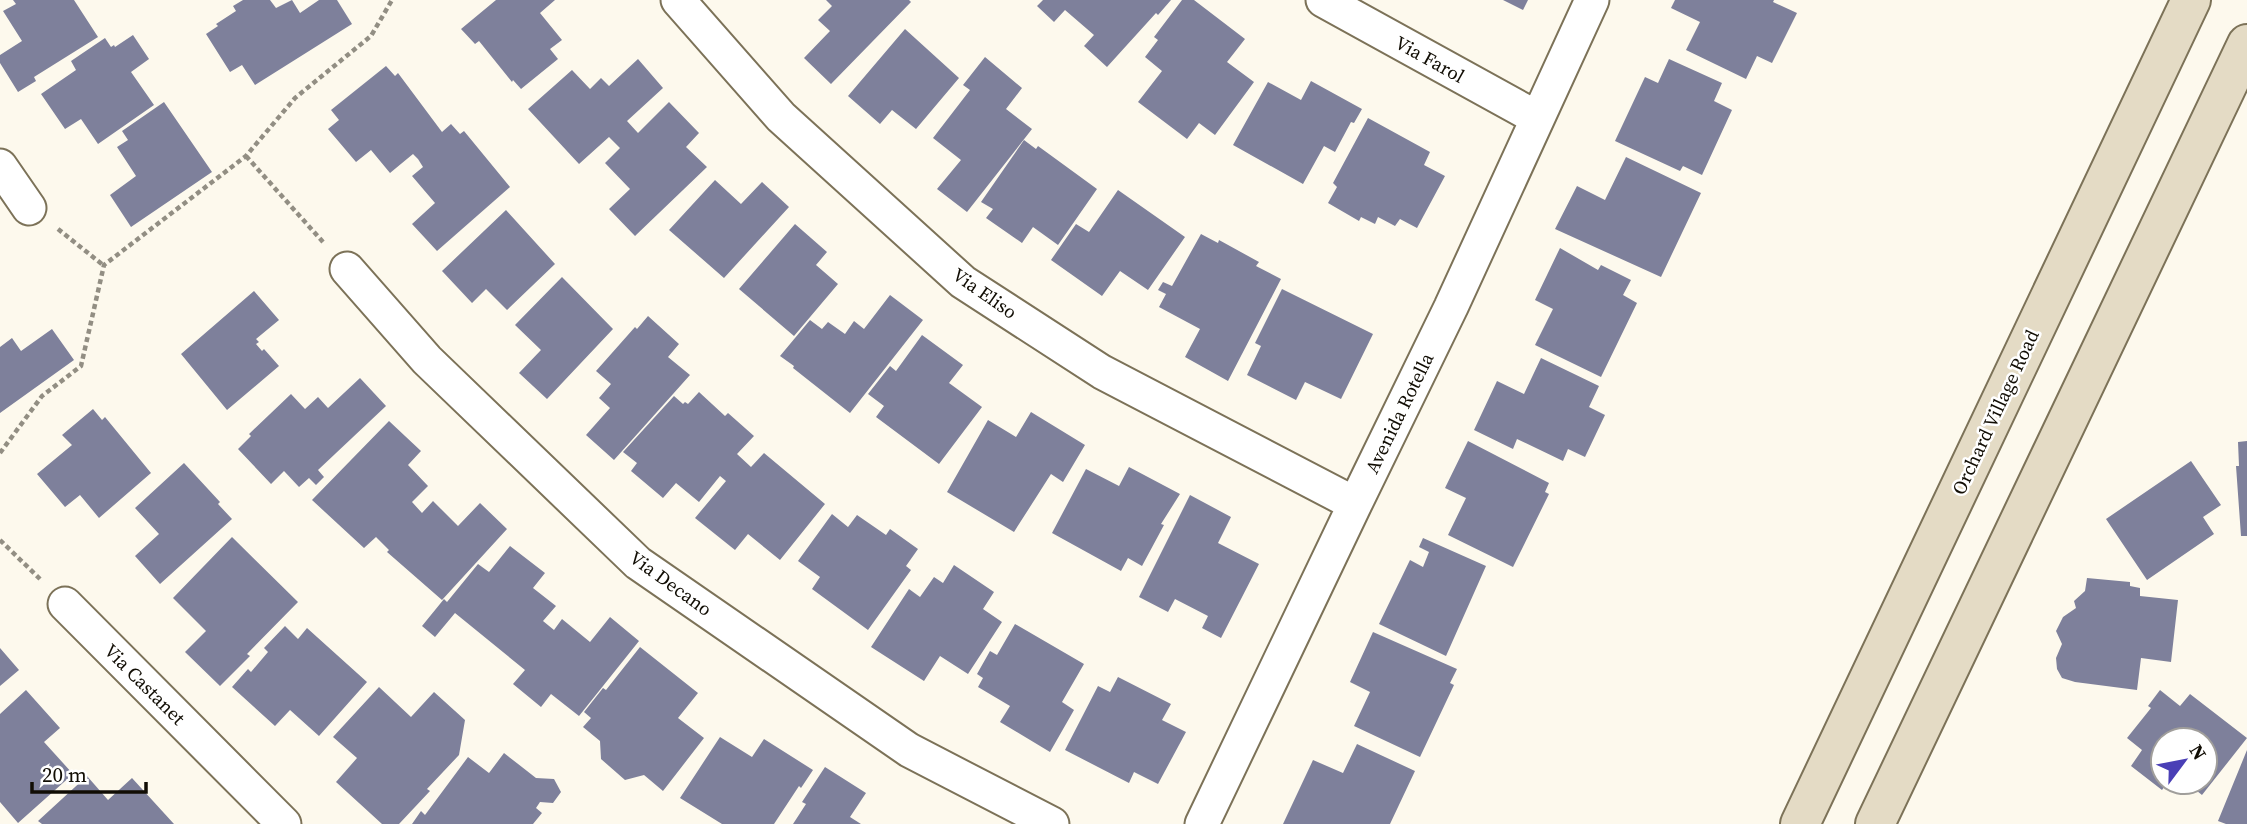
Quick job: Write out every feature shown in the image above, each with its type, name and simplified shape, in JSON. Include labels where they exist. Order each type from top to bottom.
[{"type":"main road","name":"Orchard Village Road","points":[[1800,824],[2191,0]]},
{"type":"main road","points":[[1875,824],[2247,44]]},
{"type":"street","name":"Via Eliso","points":[[678,0],[781,117],[963,282],[1102,372],[1354,504]]},
{"type":"street","name":"Via Farol","points":[[1323,0],[1538,118]]},
{"type":"street","name":"Avenida Rotella","points":[[1202,824],[1451,307],[1592,0]]},
{"type":"street","points":[[0,166],[29,208]]},
{"type":"street","name":"Via Decano","points":[[347,269],[427,360],[639,563],[909,750],[1052,824]]},
{"type":"street","name":"Via Castanet","points":[[65,604],[284,824]]},
{"type":"path","points":[[0,453],[43,396],[81,366],[104,265],[246,156],[295,98],[371,36],[392,0]]},
{"type":"path","points":[[246,156],[347,269]]},
{"type":"path","points":[[29,208],[104,265]]},
{"type":"path","points":[[0,540],[65,604]]},
{"type":"building","points":[[13,0],[74,0],[98,37],[34,77],[36,81],[18,92],[0,63],[0,55],[22,41],[3,11],[16,4]]},
{"type":"building","points":[[243,0],[270,0],[276,8],[292,0],[300,13],[319,0],[337,0],[352,24],[255,85],[242,65],[230,72],[206,34],[236,11],[233,6]]},
{"type":"building","points":[[496,0],[555,0],[540,13],[562,40],[550,49],[558,59],[521,89],[513,80],[512,82],[479,41],[475,44],[461,29]]},
{"type":"building","points":[[826,0],[911,2],[831,84],[804,58],[830,31],[818,20],[832,6]]},
{"type":"building","points":[[1043,0],[1171,0],[1107,67],[1084,46],[1094,35],[1065,10],[1054,22],[1037,6]]},
{"type":"building","points":[[1182,0],[1194,0],[1245,39],[1227,62],[1254,82],[1215,135],[1199,123],[1187,139],[1138,102],[1162,71],[1145,57],[1158,40],[1154,37]]},
{"type":"building","points":[[1503,0],[1528,0],[1523,10]]},
{"type":"building","points":[[1675,0],[1774,0],[1773,2],[1797,13],[1772,63],[1757,56],[1746,79],[1686,50],[1700,22],[1671,8]]},
{"type":"building","points":[[905,29],[959,78],[916,129],[892,110],[880,124],[848,96]]},
{"type":"building","points":[[133,35],[149,59],[131,72],[154,105],[98,144],[81,119],[65,129],[41,94],[76,70],[71,61],[105,38],[111,47],[115,47]]},
{"type":"building","points":[[985,57],[1022,88],[1006,109],[1032,129],[967,212],[937,189],[961,160],[933,138],[970,90],[963,85]]},
{"type":"building","points":[[638,59],[663,88],[627,121],[638,133],[669,102],[699,133],[686,147],[707,167],[635,236],[609,209],[630,189],[605,163],[620,148],[609,137],[579,164],[528,109],[572,70],[590,89],[601,78],[609,86]]},
{"type":"building","points":[[1669,59],[1722,83],[1714,101],[1732,110],[1702,175],[1683,166],[1680,171],[1615,141],[1645,77],[1658,83]]},
{"type":"building","points":[[386,66],[395,76],[398,73],[442,132],[451,124],[460,134],[464,131],[510,187],[437,251],[412,224],[435,203],[412,176],[423,167],[418,159],[413,154],[390,173],[371,150],[356,162],[328,129],[339,120],[331,110]]},
{"type":"building","points":[[1311,81],[1362,109],[1354,123],[1351,122],[1335,152],[1324,146],[1303,184],[1233,145],[1268,82],[1301,100]]},
{"type":"building","points":[[164,102],[212,172],[131,227],[110,195],[136,176],[117,147],[128,140],[122,131]]},
{"type":"building","points":[[1368,118],[1430,152],[1424,165],[1445,176],[1417,228],[1400,219],[1395,226],[1378,217],[1375,224],[1361,217],[1359,221],[1328,203],[1337,187],[1333,183]]},
{"type":"building","points":[[1024,140],[1036,149],[1038,146],[1097,189],[1058,245],[1033,227],[1022,243],[986,218],[993,209],[981,202]]},
{"type":"building","points":[[1626,157],[1701,193],[1661,277],[1555,229],[1577,186],[1605,200]]},
{"type":"building","points":[[715,180],[741,204],[762,182],[789,207],[724,278],[669,230]]},
{"type":"building","points":[[1118,190],[1185,237],[1148,290],[1120,271],[1102,296],[1051,260],[1076,224],[1089,232]]},
{"type":"building","points":[[506,210],[555,264],[507,310],[486,289],[472,303],[442,271]]},
{"type":"building","points":[[795,224],[827,252],[816,265],[838,284],[794,336],[739,289]]},
{"type":"building","points":[[1201,234],[1218,243],[1219,240],[1259,262],[1256,266],[1281,279],[1228,381],[1185,357],[1200,329],[1159,307],[1166,294],[1158,290],[1163,282],[1172,286]]},
{"type":"building","points":[[1560,248],[1598,270],[1601,265],[1631,280],[1623,295],[1637,303],[1601,377],[1535,345],[1553,309],[1535,300]]},
{"type":"building","points":[[562,277],[613,329],[547,399],[519,373],[541,350],[515,325]]},
{"type":"building","points":[[1282,289],[1373,334],[1341,399],[1305,382],[1296,400],[1247,375],[1261,346],[1255,343]]},
{"type":"building","points":[[254,291],[279,320],[256,339],[259,342],[256,344],[279,366],[227,410],[181,354]]},
{"type":"building","points":[[890,295],[923,320],[850,413],[780,356],[810,320],[822,329],[828,322],[845,334],[854,321],[864,329]]},
{"type":"building","points":[[648,316],[679,344],[668,357],[690,375],[614,460],[586,435],[610,408],[599,398],[611,384],[596,371]]},
{"type":"building","points":[[52,329],[74,360],[0,413],[0,347],[12,338],[21,351]]},
{"type":"building","points":[[922,335],[963,365],[949,383],[982,407],[939,464],[876,417],[884,406],[868,394],[890,366],[896,371]]},
{"type":"building","points":[[1541,358],[1599,386],[1589,407],[1605,415],[1585,457],[1568,449],[1563,461],[1517,439],[1513,449],[1474,430],[1497,381],[1524,394]]},
{"type":"building","points":[[360,378],[386,406],[318,470],[324,477],[316,485],[309,478],[299,487],[284,471],[271,484],[238,449],[251,436],[249,434],[291,394],[305,409],[318,397],[328,408]]},
{"type":"building","points":[[699,392],[725,416],[728,413],[754,436],[737,454],[751,467],[764,453],[825,504],[780,560],[748,534],[735,550],[695,518],[726,481],[720,476],[699,502],[676,483],[663,498],[631,471],[637,463],[623,452],[674,396],[683,404],[688,404]]},
{"type":"building","points":[[93,409],[102,420],[105,417],[151,473],[99,518],[80,495],[65,507],[37,474],[72,445],[62,435]]},
{"type":"building","points":[[1031,412],[1085,445],[1063,482],[1051,474],[1014,532],[947,492],[988,420],[1016,437]]},
{"type":"building","points":[[389,421],[421,451],[408,465],[428,486],[412,502],[422,513],[433,501],[458,526],[480,503],[507,529],[442,600],[387,552],[389,550],[376,537],[364,548],[312,500]]},
{"type":"building","points":[[1468,441],[1549,483],[1545,492],[1549,494],[1513,567],[1448,535],[1466,498],[1445,488]]},
{"type":"building","points":[[2247,441],[2247,536],[2241,536],[2236,466],[2239,466],[2238,442]]},
{"type":"building","points":[[2191,461],[2221,505],[2203,517],[2214,534],[2147,580],[2106,519]]},
{"type":"building","points":[[184,463],[232,519],[160,584],[135,556],[159,534],[135,508]]},
{"type":"building","points":[[1129,467],[1180,494],[1161,524],[1164,525],[1142,566],[1128,558],[1121,571],[1052,533],[1086,469],[1119,486]]},
{"type":"building","points":[[1190,495],[1231,517],[1218,543],[1259,564],[1221,638],[1202,628],[1208,616],[1175,599],[1168,612],[1139,597]]},
{"type":"building","points":[[832,514],[848,527],[857,515],[886,535],[890,529],[918,549],[906,566],[911,570],[868,630],[812,589],[820,577],[798,561]]},
{"type":"building","points":[[232,537],[298,602],[220,686],[185,652],[206,631],[173,598]]},
{"type":"building","points":[[1423,538],[1486,566],[1446,656],[1379,624],[1410,560],[1423,567],[1429,552],[1419,547]]},
{"type":"building","points":[[510,546],[545,573],[533,588],[556,606],[543,621],[554,630],[562,619],[590,642],[610,617],[639,641],[579,716],[551,694],[541,707],[513,684],[525,670],[455,613],[435,637],[422,626],[444,599],[447,602],[478,564],[489,572]]},
{"type":"building","points":[[954,565],[994,592],[983,609],[1002,622],[968,674],[940,656],[924,681],[871,647],[909,589],[920,597],[934,577],[943,583]]},
{"type":"building","points":[[2087,578],[2130,582],[2130,586],[2140,588],[2140,596],[2178,600],[2171,662],[2141,658],[2137,690],[2075,682],[2062,678],[2057,669],[2056,658],[2062,644],[2056,631],[2063,617],[2076,608],[2074,601],[2085,591]]},
{"type":"building","points":[[1015,624],[1084,664],[1062,702],[1074,710],[1050,752],[1000,722],[1010,706],[978,687],[983,678],[977,674],[990,651],[997,655]]},
{"type":"building","points":[[285,626],[298,639],[307,628],[367,682],[319,736],[290,710],[275,726],[232,687],[248,669],[251,672],[268,652],[264,648]]},
{"type":"building","points":[[1373,632],[1457,669],[1450,683],[1454,685],[1420,757],[1354,726],[1370,692],[1350,682]]},
{"type":"building","points":[[640,647],[698,693],[678,718],[704,738],[663,791],[644,775],[625,780],[601,759],[600,741],[583,727],[591,718],[584,712],[603,688],[606,690]]},
{"type":"building","points":[[0,648],[19,670],[0,686]]},
{"type":"building","points":[[1118,677],[1171,704],[1162,720],[1186,732],[1158,784],[1134,772],[1129,783],[1065,750],[1098,686],[1110,692]]},
{"type":"building","points":[[379,687],[411,717],[434,692],[465,720],[459,755],[399,824],[382,824],[336,782],[357,758],[333,737]]},
{"type":"building","points":[[26,690],[60,728],[44,742],[73,774],[18,823],[0,802],[0,714]]},
{"type":"building","points":[[2160,690],[2180,706],[2190,694],[2247,738],[2219,773],[2219,726],[2149,726],[2149,780],[2131,766],[2142,750],[2127,738],[2151,708],[2148,706]]},
{"type":"building","points":[[720,737],[752,757],[764,739],[813,770],[774,824],[722,824],[680,798]]},
{"type":"building","points":[[1357,744],[1415,771],[1390,824],[1283,824],[1313,760],[1343,773]]},
{"type":"building","points":[[2247,750],[2247,824],[2226,824],[2218,821]]},
{"type":"building","points":[[504,753],[536,778],[554,779],[561,792],[553,803],[540,802],[536,808],[542,813],[533,824],[412,824],[421,811],[425,815],[468,757],[489,773]]},
{"type":"building","points":[[825,767],[866,793],[850,817],[861,824],[793,824],[806,804],[802,802]]},
{"type":"building","points":[[87,776],[108,800],[132,778],[174,824],[42,824],[38,821]]}]
